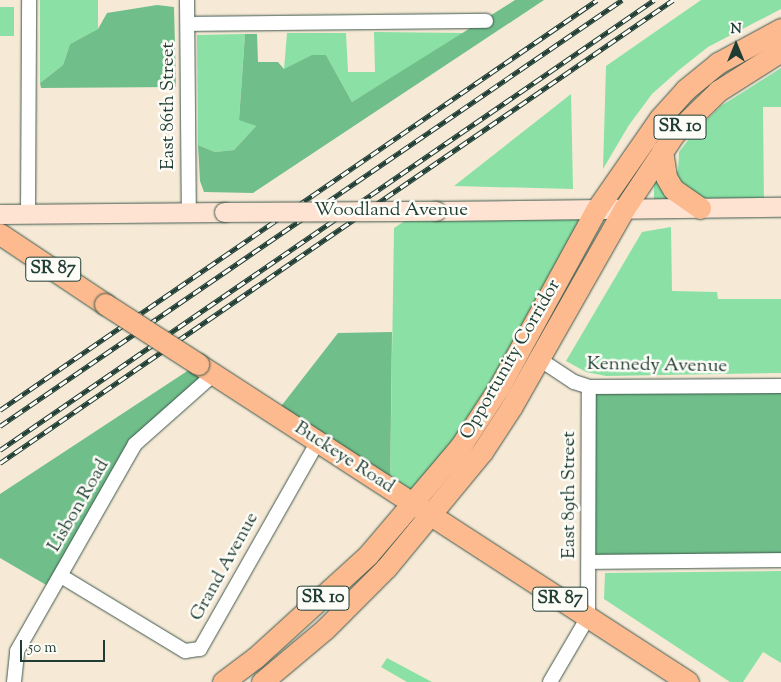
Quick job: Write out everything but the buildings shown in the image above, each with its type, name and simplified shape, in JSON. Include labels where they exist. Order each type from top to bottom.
[{"type":"main road","name":"Opportunity Corridor","points":[[223,682],[255,658],[338,584],[413,503],[477,422],[596,210],[646,136],[685,90],[735,52],[781,29]]},
{"type":"main road","name":"Opportunity Corridor","points":[[262,682],[344,611],[432,516],[496,432],[624,209],[662,151],[690,118],[718,91],[781,51]]},
{"type":"main road","points":[[662,151],[666,177],[673,189],[700,208]]},
{"type":"main road","name":"Woodland Avenue","points":[[0,214],[781,207]]},
{"type":"main road","name":"Buckeye Road","points":[[0,234],[688,682]]},
{"type":"street","points":[[28,214],[30,0]]},
{"type":"street","name":"East 86th Street","points":[[188,0],[189,212]]},
{"type":"street","points":[[188,24],[486,21]]},
{"type":"street","name":"Kennedy Avenue","points":[[539,359],[574,382],[589,387],[781,386]]},
{"type":"street","name":"Lisbon Road","points":[[14,682],[17,651],[136,444],[206,369]]},
{"type":"street","name":"East 89th Street","points":[[550,682],[588,617],[589,387]]},
{"type":"street","name":"Grand Avenue","points":[[61,576],[185,651],[200,649],[318,441]]},
{"type":"street","points":[[589,562],[781,560]]},
{"type":"green space","points":[[40,0],[98,0],[98,29],[70,44],[63,65],[40,83]]},
{"type":"green space","points":[[515,0],[544,0],[253,193],[204,192],[200,181],[198,145],[215,152],[234,150],[256,126],[239,120],[245,34],[257,34],[258,62],[278,62],[284,69],[312,55],[326,55],[352,102]]},
{"type":"green space","points":[[701,0],[781,0],[781,9],[708,47],[652,94],[629,125],[603,169],[606,66]]},
{"type":"green space","points":[[157,5],[174,7],[176,87],[41,88],[40,83],[63,65],[70,44],[98,29],[107,13]]},
{"type":"green space","points":[[0,7],[14,7],[14,36],[0,36]]},
{"type":"green space","points":[[374,32],[467,33],[352,102],[326,55],[284,69],[287,33],[346,33],[348,72],[375,72]]},
{"type":"green space","points":[[245,34],[239,119],[256,126],[234,150],[215,152],[198,145],[197,35]]},
{"type":"green space","points":[[781,68],[781,107],[763,107],[764,207],[654,208],[654,183],[678,171],[679,152],[695,131],[721,106]]},
{"type":"green space","points":[[571,94],[573,189],[454,186]]},
{"type":"green space","points":[[596,210],[510,366],[413,503],[390,488],[394,228],[420,211]]},
{"type":"green space","points":[[671,227],[672,291],[717,292],[718,299],[781,299],[781,373],[606,376],[586,372],[566,361],[642,232]]},
{"type":"green space","points":[[392,332],[390,488],[275,414],[338,333]]},
{"type":"green space","points":[[198,364],[214,374],[141,437],[53,589],[0,558],[0,494]]},
{"type":"green space","points":[[589,386],[781,386],[781,559],[589,559]]},
{"type":"green space","points":[[781,571],[781,663],[763,652],[743,682],[730,682],[604,599],[605,573]]},
{"type":"green space","points":[[387,658],[432,682],[407,682],[381,667]]},
{"type":"railway","points":[[0,410],[597,0]]},
{"type":"railway","points":[[0,426],[622,0]]},
{"type":"railway","points":[[0,450],[654,0]]},
{"type":"railway","points":[[0,463],[673,0]]}]
